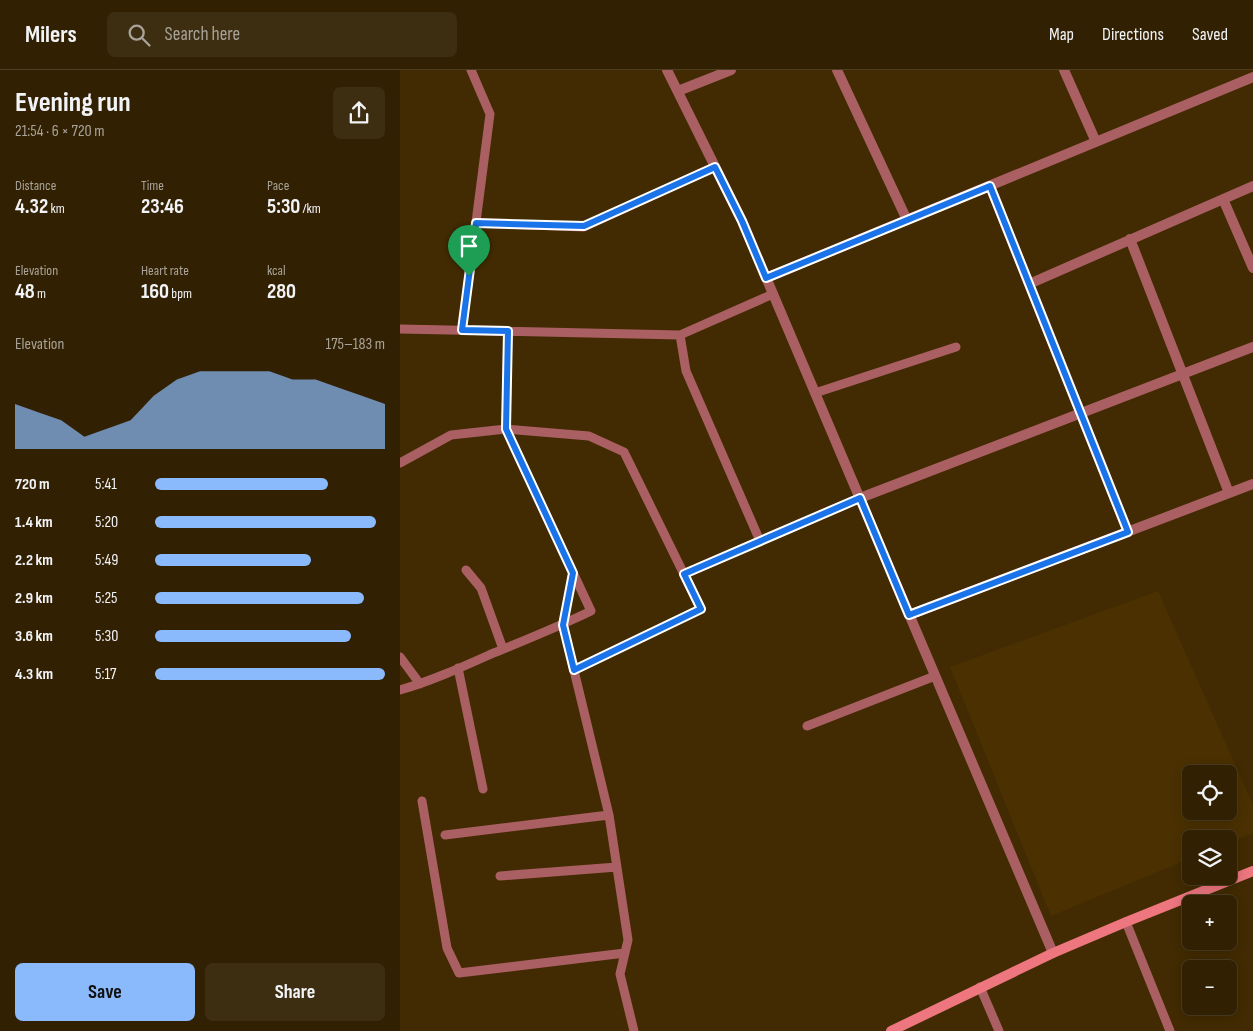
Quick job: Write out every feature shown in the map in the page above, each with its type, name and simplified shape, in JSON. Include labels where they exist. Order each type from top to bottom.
[{"type":"street","points":[[667,70],[742,221],[1053,953]]},
{"type":"street","points":[[678,91],[731,70]]},
{"type":"street","points":[[837,70],[907,220]]},
{"type":"street","points":[[1064,70],[1096,142]]},
{"type":"street","points":[[766,278],[1253,77]]},
{"type":"street","points":[[990,186],[1128,532]]},
{"type":"street","points":[[1029,284],[1253,186]]},
{"type":"street","points":[[1223,199],[1253,268]]},
{"type":"street","points":[[1130,239],[1229,493]]},
{"type":"street","points":[[860,498],[1253,347]]},
{"type":"street","points":[[909,615],[1253,484]]},
{"type":"street","points":[[891,1031],[1053,953],[1253,871]]},
{"type":"lane","points":[[462,330],[490,114],[471,70]]},
{"type":"lane","points":[[476,223],[584,226],[715,167]]},
{"type":"lane","points":[[400,330],[680,334],[773,294]]},
{"type":"lane","points":[[400,690],[420,684],[563,625],[591,611],[506,429],[508,331]]},
{"type":"lane","points":[[680,334],[686,371],[760,541]]},
{"type":"lane","points":[[815,393],[956,347]]},
{"type":"lane","points":[[400,463],[451,434],[506,429],[589,436],[624,452],[701,609],[574,670]]},
{"type":"lane","points":[[684,574],[860,498]]},
{"type":"lane","points":[[466,570],[481,588],[503,649]]},
{"type":"lane","points":[[573,573],[563,625],[610,815],[628,940],[620,974],[634,1031]]},
{"type":"lane","points":[[400,657],[420,684]]},
{"type":"lane","points":[[458,668],[483,790]]},
{"type":"lane","points":[[807,726],[936,676]]},
{"type":"lane","points":[[422,801],[447,948],[459,973],[625,953]]},
{"type":"lane","points":[[445,835],[610,815]]},
{"type":"lane","points":[[500,876],[617,867]]},
{"type":"lane","points":[[1126,922],[1170,1031]]},
{"type":"lane","points":[[980,987],[999,1031]]},
{"type":"shaded area","points":[[1158,591],[1235,765],[1182,765],[1182,820],[1237,820],[1237,769],[1253,805],[1253,833],[1237,840],[1237,830],[1182,830],[1182,862],[1051,916],[950,667]]},
{"type":"route","points":[[715,167],[742,221],[766,278],[990,186],[1128,532],[909,615],[860,498],[684,574],[701,609],[574,670],[563,625],[573,573],[506,429],[508,331],[462,330],[469,276],[476,223],[584,226],[715,167]]}]
